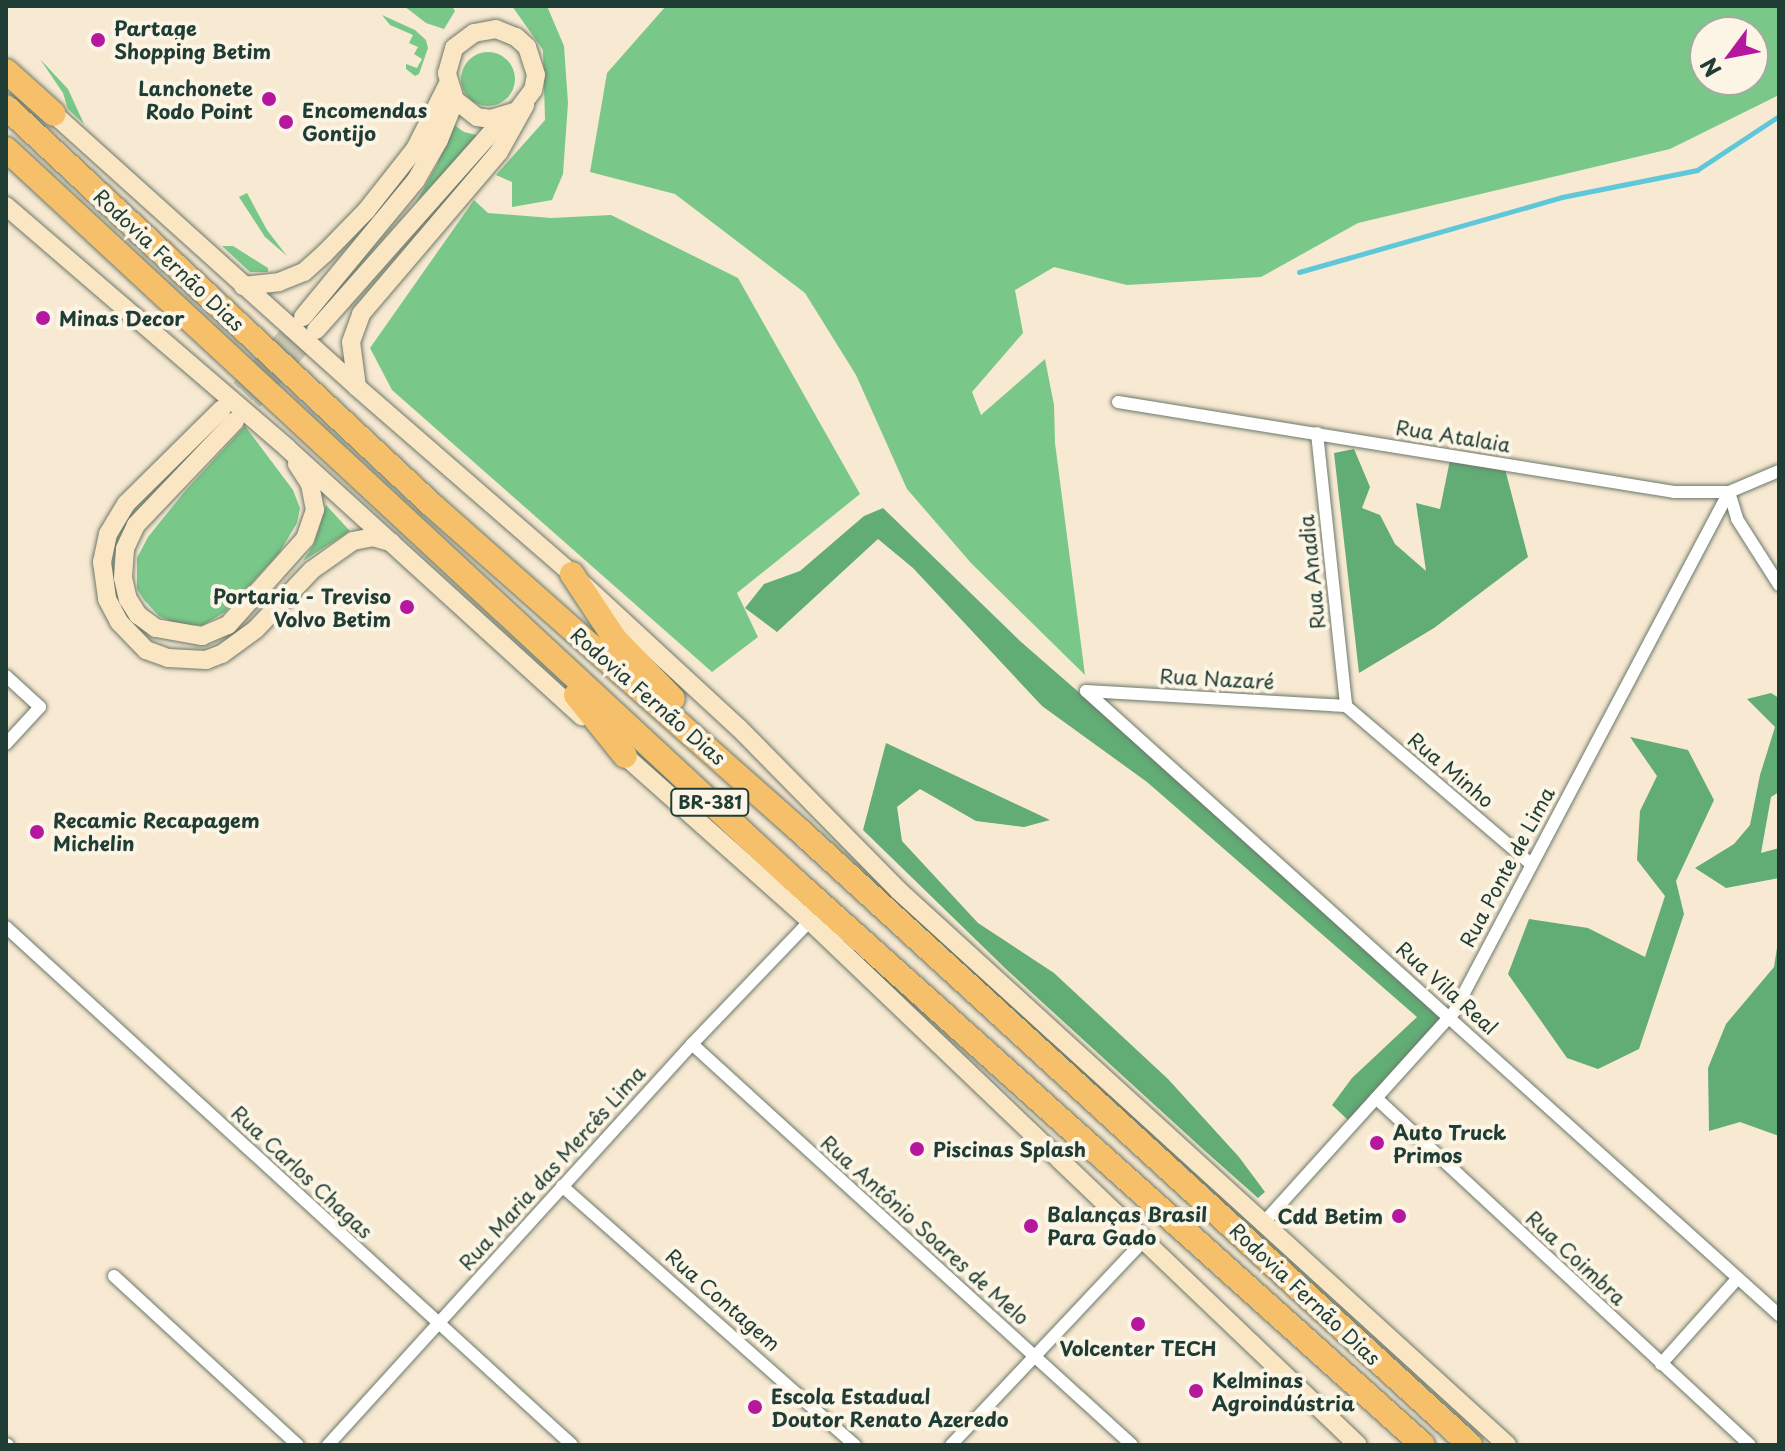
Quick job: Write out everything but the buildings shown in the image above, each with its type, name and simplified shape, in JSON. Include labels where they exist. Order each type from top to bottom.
[{"type":"highway","points":[[6,71],[54,114]]},
{"type":"highway","name":"Rodovia Fernão Dias","points":[[6,107],[433,506],[803,833],[1470,1445]]},
{"type":"highway","name":"Rodovia Fernão Dias","points":[[6,149],[816,901],[1423,1445]]},
{"type":"highway","points":[[572,574],[615,639],[803,833]]},
{"type":"highway","points":[[525,631],[625,756]]},
{"type":"main road","points":[[357,387],[351,342],[361,314],[499,152],[526,103],[536,75],[534,60],[527,47],[507,32],[485,30],[460,42],[448,64],[451,92],[439,140],[416,180],[310,324],[505,117],[526,103]]},
{"type":"main road","points":[[451,92],[477,117],[505,117]]},
{"type":"main road","points":[[243,286],[279,282],[304,272],[366,211],[415,149],[451,92]]},
{"type":"main road","name":"Rodovia Fernão Dias","points":[[54,114],[243,286],[572,574],[739,728],[898,890],[1265,1221],[1507,1445]]},
{"type":"main road","name":"BR-381","points":[[6,206],[394,543],[810,921],[1358,1445]]},
{"type":"main road","points":[[287,448],[310,484],[315,510],[305,539],[228,625],[202,636],[156,628],[138,615],[128,599],[123,578],[125,549],[136,525],[229,415],[126,504],[108,534],[102,562],[107,599],[119,622],[146,650],[168,658],[206,660],[222,654],[256,629],[312,570],[353,541],[373,537],[394,543]]},
{"type":"street","name":"Rua Atalaia","points":[[1118,402],[1674,492],[1729,492],[1779,471]]},
{"type":"street","name":"Rua Anadia","points":[[1317,433],[1346,706]]},
{"type":"street","points":[[1729,492],[1737,519],[1779,585]]},
{"type":"street","name":"Rua Ponte de Lima","points":[[1265,1221],[1449,1017],[1729,492]]},
{"type":"street","points":[[6,676],[40,707],[6,744]]},
{"type":"street","name":"Rua Nazaré","points":[[1086,691],[1346,706]]},
{"type":"street","name":"Rua Vila Real","points":[[1086,691],[1779,1315]]},
{"type":"street","name":"Rua Minho","points":[[1346,706],[1530,863]]},
{"type":"street","name":"Rua Maria das Mercês Lima","points":[[328,1445],[692,1044],[810,921]]},
{"type":"street","name":"Rua Carlos Chagas","points":[[6,927],[572,1445]]},
{"type":"street","name":"Rua Antônio Soares de Melo","points":[[692,1044],[1132,1445]]},
{"type":"street","name":"Rua Coimbra","points":[[1376,1098],[1750,1445]]},
{"type":"street","name":"Rua Contagem","points":[[562,1186],[855,1445]]},
{"type":"street","points":[[951,1445],[1032,1355],[1144,1240]]},
{"type":"street","points":[[114,1276],[298,1445]]},
{"type":"street","points":[[1661,1364],[1737,1279]]},
{"type":"green space","points":[[404,6],[452,6],[455,11],[444,29],[426,23]]},
{"type":"green space","points":[[512,6],[547,6],[564,46],[568,103],[563,174],[552,200],[512,207],[512,182],[496,175],[545,120],[543,50]]},
{"type":"green space","points":[[666,6],[1779,6],[1779,95],[1670,149],[1358,223],[1261,277],[1127,285],[1054,267],[1015,290],[1023,333],[972,392],[981,415],[1045,359],[1054,405],[1055,443],[1085,675],[971,563],[907,489],[856,375],[805,293],[675,194],[590,172],[607,73]]},
{"type":"green space","points":[[382,15],[415,30],[426,40],[428,48],[419,74],[415,76],[406,69],[406,64],[417,68],[422,59],[414,54],[418,47],[409,43],[413,35],[390,25]]},
{"type":"green space","points":[[488,52],[507,60],[515,79],[507,98],[488,106],[469,98],[461,79],[469,60]]},
{"type":"green space","points":[[40,59],[68,89],[84,124],[68,109],[63,93]]},
{"type":"green space","points":[[453,124],[464,132],[480,136],[416,202],[437,165]]},
{"type":"green space","points":[[247,193],[267,230],[287,256],[265,237],[239,197]]},
{"type":"green space","points":[[474,200],[488,213],[551,218],[611,215],[738,278],[860,494],[737,593],[758,637],[712,672],[392,390],[370,348]]},
{"type":"green space","points":[[222,246],[233,246],[268,268],[268,272],[250,272]]},
{"type":"green space","points":[[245,426],[293,490],[300,508],[297,523],[279,553],[225,612],[203,625],[179,625],[159,616],[137,589],[137,558],[148,537],[185,491]]},
{"type":"green space","points":[[1354,449],[1370,487],[1362,508],[1380,515],[1395,544],[1426,571],[1416,503],[1440,509],[1450,460],[1505,469],[1528,557],[1434,628],[1359,673],[1334,453]]},
{"type":"green space","points":[[326,505],[350,531],[303,561],[314,544]]},
{"type":"green space","points":[[883,508],[1020,641],[1446,1012],[1348,1120],[1332,1105],[1352,1078],[1417,1017],[1147,782],[1042,706],[913,568],[878,539],[777,632],[745,608],[764,584],[800,571],[864,516]]},
{"type":"green space","points":[[1771,693],[1779,698],[1779,792],[1771,797],[1761,853],[1779,848],[1779,878],[1726,888],[1695,868],[1734,844],[1750,825],[1760,775],[1775,727],[1747,699]]},
{"type":"green space","points":[[1630,737],[1688,750],[1714,800],[1676,881],[1684,914],[1639,1049],[1598,1069],[1567,1058],[1508,974],[1529,919],[1588,928],[1645,957],[1665,896],[1637,860],[1640,811],[1657,776]]},
{"type":"green space","points":[[886,743],[1050,820],[1024,827],[976,821],[920,789],[897,807],[902,841],[978,923],[1054,973],[1168,1079],[1239,1157],[1265,1192],[1258,1198],[1007,970],[863,830]]},
{"type":"green space","points":[[1779,935],[1779,1136],[1740,1122],[1709,1131],[1708,1068],[1726,1024],[1774,967]]},
{"type":"waterway","points":[[1299,272],[1562,197],[1697,170],[1779,116]]},
{"type":"tunnel","points":[[222,409],[301,320]]},
{"type":"tunnel","points":[[235,421],[315,331]]},
{"type":"place","name":"Partage Shopping Betim","points":[[98,40]]},
{"type":"place","name":"Lanchonete Rodo Point","points":[[269,99]]},
{"type":"place","name":"Encomendas Gontijo","points":[[286,122]]},
{"type":"place","name":"Minas Decor","points":[[43,318]]},
{"type":"place","name":"Portaria - Treviso Volvo Betim","points":[[407,607]]},
{"type":"place","name":"Recamic Recapagem Michelin","points":[[37,832]]},
{"type":"place","name":"Auto Truck Primos","points":[[1377,1143]]},
{"type":"place","name":"Piscinas Splash","points":[[917,1149]]},
{"type":"place","name":"Cdd Betim","points":[[1399,1216]]},
{"type":"place","name":"Balanças Brasil Para Gado","points":[[1031,1226]]},
{"type":"place","name":"Volcenter TECH","points":[[1138,1324]]},
{"type":"place","name":"Kelminas Agroindústria","points":[[1196,1391]]},
{"type":"place","name":"Escola Estadual Doutor Renato Azeredo","points":[[755,1407]]}]
